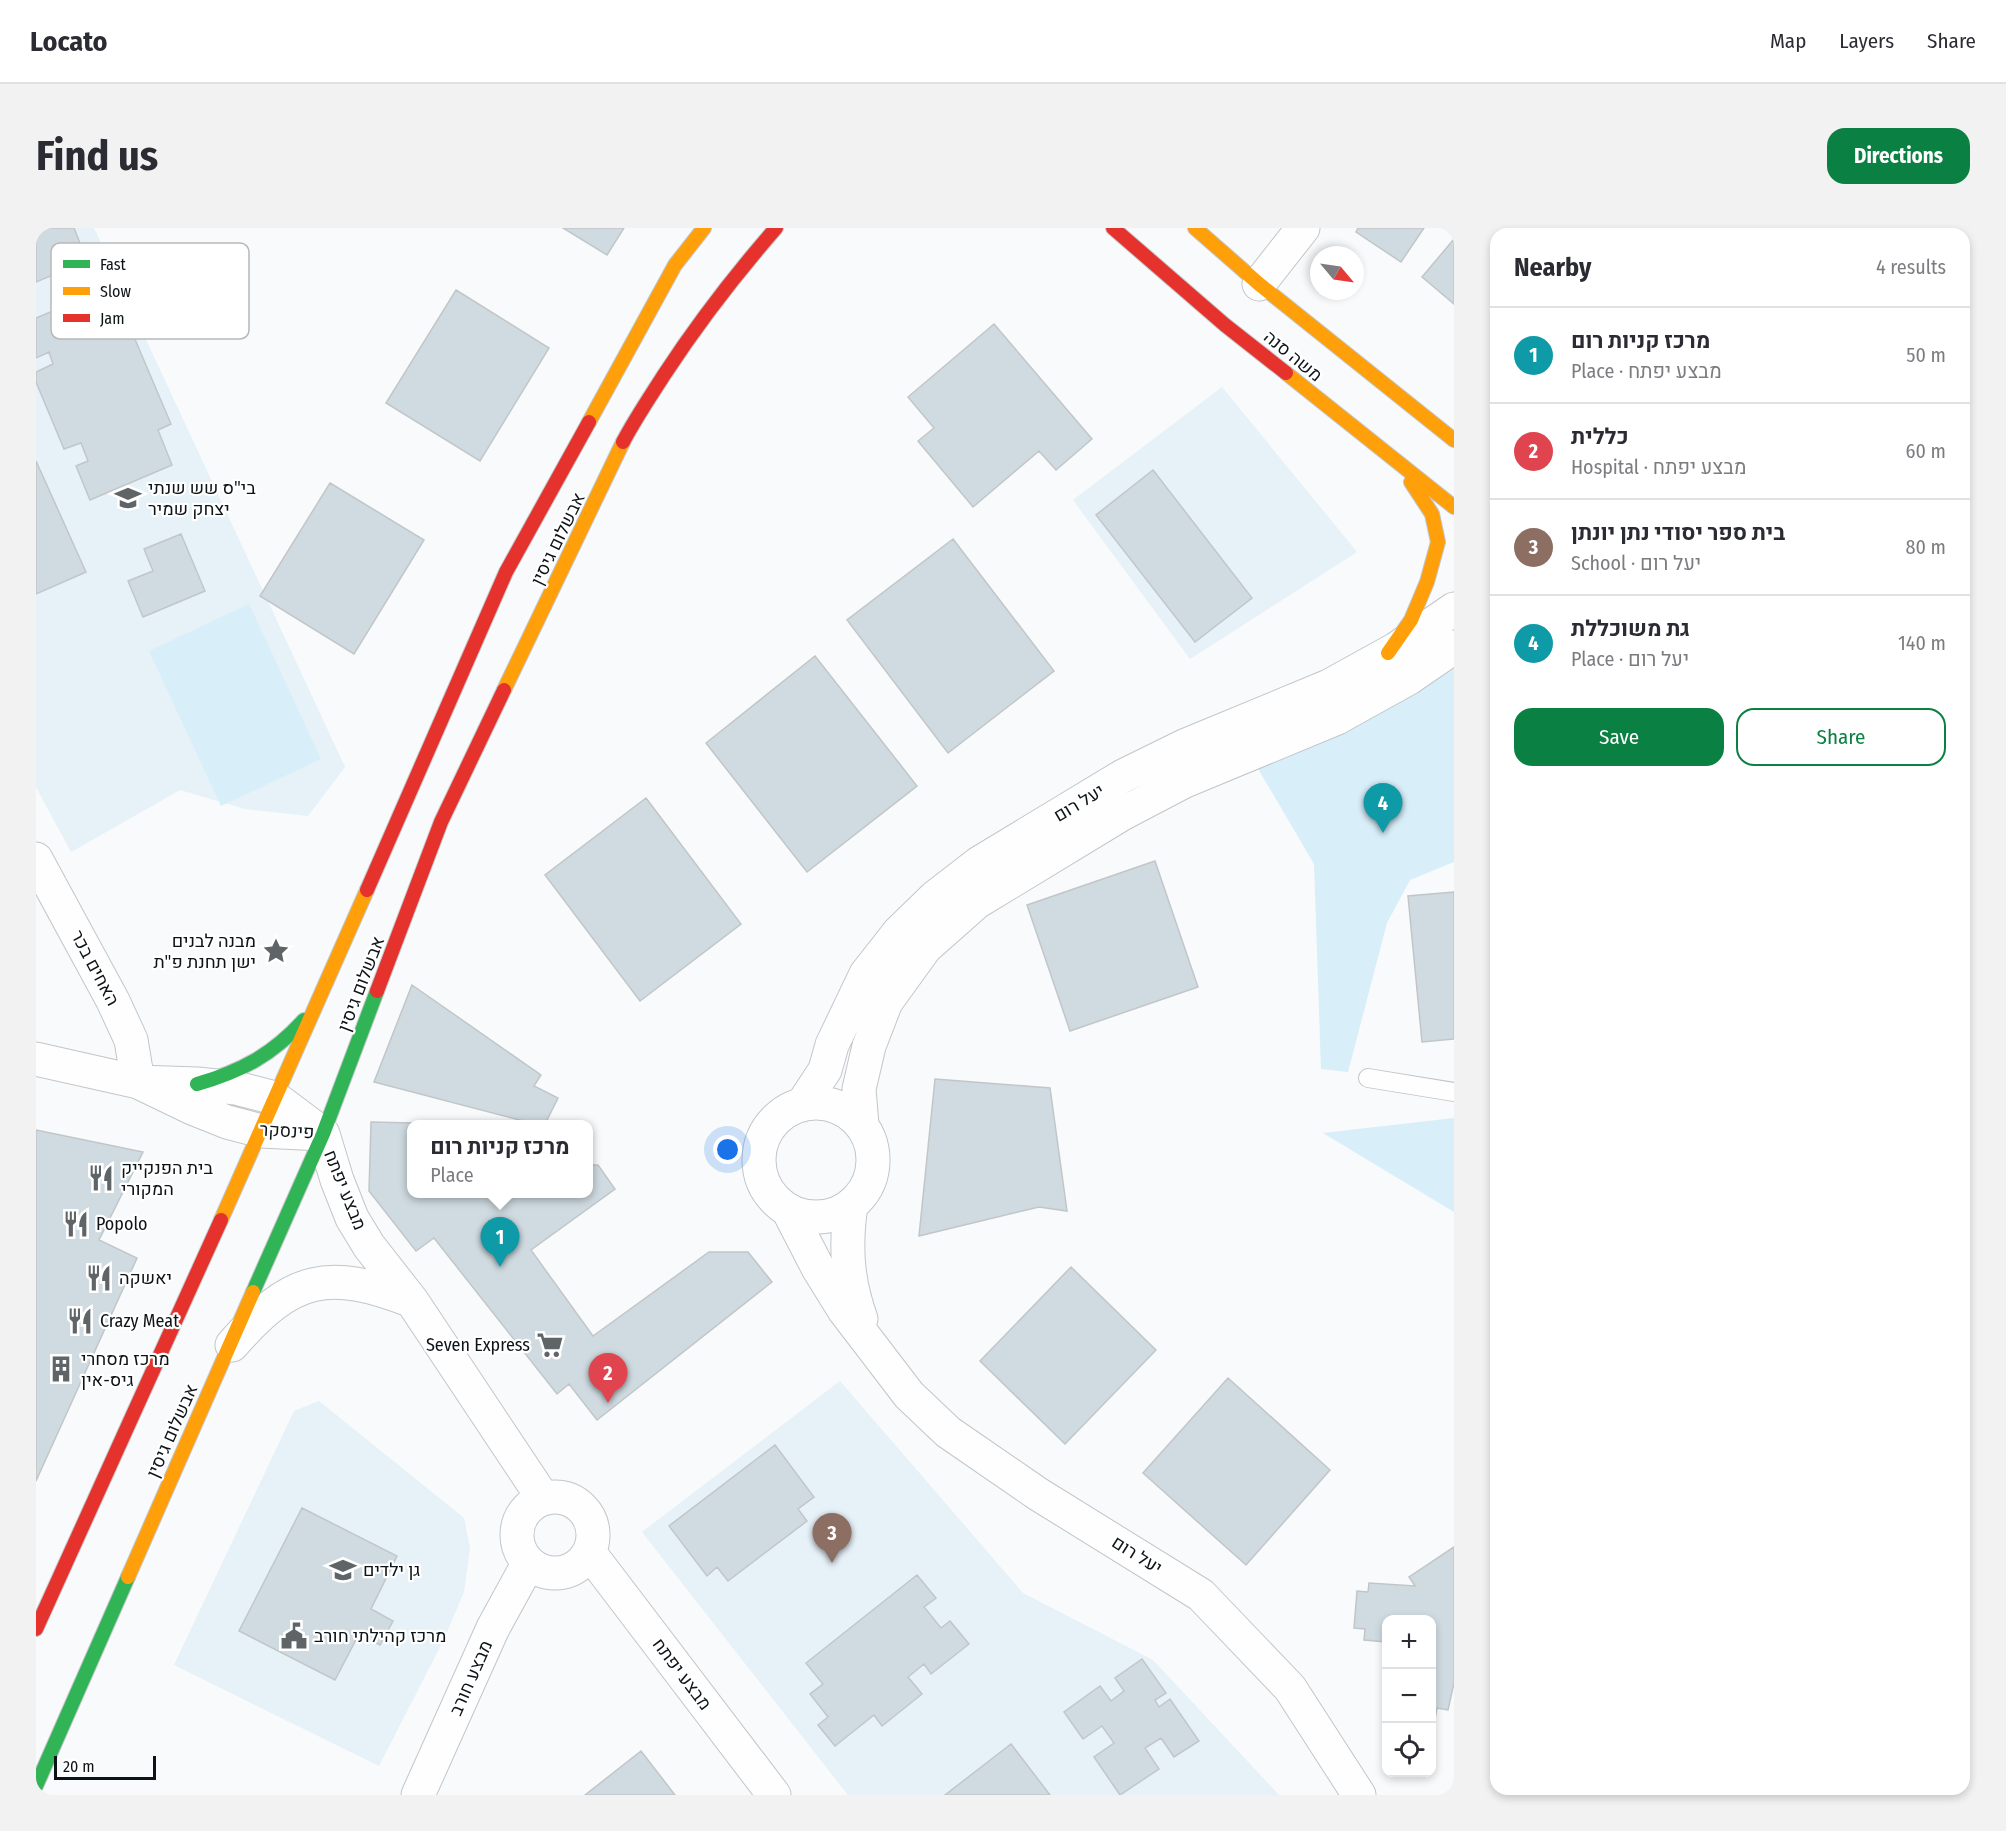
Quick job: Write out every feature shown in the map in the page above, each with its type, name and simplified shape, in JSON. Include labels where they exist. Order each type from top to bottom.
[{"type":"street","name":"אבשלום גיסין","points":[[36,1629],[261,1131],[506,572],[675,265],[704,228]]},
{"type":"street","name":"אבשלום גיסין","points":[[36,1785],[323,1134],[441,822],[632,424],[695,328],[776,228]]},
{"type":"street","name":"משה סנה","points":[[1113,228],[1225,325],[1454,507]]},
{"type":"street","name":"משה סנה","points":[[1195,228],[1259,284],[1454,440]]},
{"type":"street","points":[[1259,284],[1304,228]]},
{"type":"street","points":[[1388,653],[1411,620],[1427,582],[1438,542],[1431,514],[1419,491],[1394,459]]},
{"type":"street","name":"יעל רום","points":[[802,1105],[825,1070],[832,1045],[866,974],[899,932],[935,897],[979,863],[1123,776],[1184,746],[1329,687],[1388,653],[1454,609]]},
{"type":"street","name":"יעל רום","points":[[862,1125],[859,1089],[868,1046],[886,1002],[925,948],[977,902],[1122,814],[1185,781],[1337,718],[1409,678],[1454,647]]},
{"type":"street","name":"האחים בכר","points":[[36,859],[113,1000],[131,1040],[138,1082]]},
{"type":"street","points":[[197,1084],[231,1075],[262,1058],[292,1034],[315,1007]]},
{"type":"street","name":"פינסקר","points":[[36,1059],[138,1082],[236,1088],[275,1098],[323,1134]]},
{"type":"street","name":"פינסקר","points":[[138,1082],[227,1122],[261,1131],[323,1134]]},
{"type":"street","points":[[813,1103],[842,1109],[862,1125],[868,1136],[873,1156],[872,1176],[864,1191],[851,1205],[836,1214],[816,1218],[788,1210],[779,1204],[766,1189],[760,1173],[759,1153],[768,1130],[781,1115],[802,1105],[813,1103]]},
{"type":"street","name":"מבצע יפתח","points":[[323,1134],[352,1218],[369,1246],[412,1301],[543,1498]]},
{"type":"street","name":"יעל רום","points":[[851,1205],[846,1236],[848,1266],[854,1300],[865,1330],[877,1353]]},
{"type":"street","name":"יעל רום","points":[[788,1210],[844,1310],[909,1395],[948,1431],[1038,1494],[1201,1595],[1290,1688],[1359,1795]]},
{"type":"street","points":[[227,1350],[254,1319],[277,1301],[296,1289],[322,1282],[353,1283],[386,1291],[412,1301]]},
{"type":"street","points":[[557,1497],[570,1500],[582,1507],[592,1526],[593,1539],[590,1552],[582,1563],[571,1571],[552,1574],[539,1571],[528,1564],[520,1553],[516,1540],[517,1527],[522,1514],[543,1498],[557,1497]]},
{"type":"street","name":"מבצע יפתח","points":[[590,1552],[774,1795]]},
{"type":"street","name":"מבצע חורב","points":[[418,1795],[493,1628],[528,1564]]},
{"type":"lane","points":[[1368,1078],[1454,1092]]},
{"type":"shaded area","name":"בי\"ס שש שנתי יצחק שמיר","points":[[36,228],[94,228],[101,243],[51,243],[51,339],[146,339],[345,767],[308,816],[245,809],[180,790],[71,852],[36,787]]},
{"type":"shaded area","points":[[1222,387],[1357,552],[1190,659],[1073,500]]},
{"type":"shaded area","points":[[249,604],[321,759],[221,806],[149,651]]},
{"type":"shaded area","points":[[1454,659],[1454,862],[1410,880],[1387,923],[1348,1072],[1321,1069],[1314,864],[1257,767]]},
{"type":"shaded area","points":[[1454,1118],[1454,1212],[1323,1133]]},
{"type":"shaded area","points":[[840,1381],[1023,1593],[1153,1660],[1279,1795],[848,1795],[642,1532]]},
{"type":"shaded area","name":"גן ילדים","points":[[319,1401],[464,1518],[470,1548],[464,1592],[444,1639],[379,1766],[174,1665],[294,1411]]},
{"type":"building","points":[[36,228],[74,228],[80,243],[51,243],[51,276],[36,282]]},
{"type":"building","points":[[563,228],[624,228],[607,255]]},
{"type":"building","points":[[1358,228],[1424,228],[1401,262],[1356,232]]},
{"type":"building","points":[[1454,239],[1454,304],[1422,277]]},
{"type":"building","points":[[456,290],[549,348],[480,461],[386,403]]},
{"type":"building","points":[[51,312],[51,339],[135,339],[171,424],[158,430],[172,465],[90,500],[76,466],[88,461],[81,443],[64,449],[36,382],[36,372],[53,364],[49,352],[36,358],[36,318]]},
{"type":"building","points":[[994,324],[1092,439],[1056,470],[1039,451],[973,507],[918,441],[934,428],[908,397]]},
{"type":"building","points":[[36,461],[86,572],[36,594]]},
{"type":"building","points":[[1153,470],[1252,598],[1195,642],[1096,515]]},
{"type":"building","points":[[330,483],[424,540],[354,654],[260,596]]},
{"type":"building","points":[[181,534],[205,591],[143,617],[128,581],[153,571],[144,549]]},
{"type":"building","points":[[953,539],[1054,671],[948,753],[847,620]]},
{"type":"building","points":[[815,656],[917,786],[807,872],[706,743]]},
{"type":"building","points":[[646,798],[741,924],[640,1001],[545,875]]},
{"type":"building","points":[[1155,861],[1198,987],[1070,1031],[1027,905]]},
{"type":"building","points":[[1454,892],[1454,1039],[1422,1042],[1408,896]]},
{"type":"building","points":[[412,985],[541,1075],[534,1086],[558,1098],[547,1120],[520,1120],[374,1082]]},
{"type":"building","points":[[935,1079],[1050,1088],[1067,1211],[1039,1207],[919,1236]]},
{"type":"building","points":[[371,1122],[407,1123],[407,1198],[593,1198],[593,1165],[598,1165],[615,1189],[531,1250],[593,1336],[709,1252],[748,1252],[772,1282],[597,1420],[569,1384],[557,1394],[434,1238],[416,1251],[369,1191]]},
{"type":"building","name":"מרכז מסחרי גיס-אין","points":[[36,1130],[143,1152],[99,1240],[137,1258],[36,1481]]},
{"type":"building","points":[[1071,1267],[1156,1350],[1065,1444],[980,1361]]},
{"type":"building","points":[[1228,1378],[1330,1470],[1246,1565],[1143,1473]]},
{"type":"building","points":[[775,1445],[814,1497],[798,1509],[807,1521],[728,1581],[717,1567],[707,1576],[669,1526]]},
{"type":"building","points":[[302,1508],[397,1556],[371,1609],[393,1621],[380,1645],[359,1634],[335,1680],[239,1631]]},
{"type":"building","points":[[1454,1547],[1454,1683],[1448,1710],[1437,1708],[1436,1714],[1436,1615],[1382,1615],[1382,1642],[1364,1640],[1365,1629],[1354,1628],[1357,1591],[1368,1592],[1369,1583],[1415,1586],[1409,1577]]},
{"type":"building","points":[[917,1575],[936,1598],[924,1607],[941,1628],[950,1621],[969,1644],[931,1674],[924,1664],[908,1677],[922,1694],[882,1726],[874,1715],[835,1746],[818,1725],[828,1717],[810,1694],[823,1684],[806,1663]]},
{"type":"building","points":[[1142,1659],[1166,1693],[1155,1700],[1159,1707],[1170,1699],[1199,1741],[1174,1757],[1161,1738],[1145,1748],[1159,1769],[1120,1795],[1094,1757],[1114,1743],[1102,1726],[1083,1739],[1064,1712],[1100,1686],[1111,1701],[1124,1691],[1115,1678]]},
{"type":"building","points":[[1011,1744],[1050,1795],[945,1795]]},
{"type":"building","points":[[641,1751],[675,1795],[585,1795]]},
{"type":"traffic: fast","points":[[253,1292],[323,1134],[377,991]]},
{"type":"traffic: fast","points":[[197,1084],[255,1060],[280,1043],[304,1020]]},
{"type":"traffic: fast","points":[[36,1786],[128,1577]]},
{"type":"traffic: slow","points":[[589,422],[675,265],[704,228]]},
{"type":"traffic: slow","points":[[1195,228],[1259,284],[1454,440]]},
{"type":"traffic: slow","points":[[1286,373],[1454,507]]},
{"type":"traffic: slow","points":[[504,690],[623,442]]},
{"type":"traffic: slow","points":[[1388,653],[1411,620],[1427,582],[1438,542],[1432,514],[1411,482]]},
{"type":"traffic: slow","points":[[221,1220],[367,890]]},
{"type":"traffic: slow","points":[[128,1577],[253,1292]]},
{"type":"traffic: jam","points":[[623,442],[690,337],[776,228]]},
{"type":"traffic: jam","points":[[1113,228],[1225,325],[1286,373]]},
{"type":"traffic: jam","points":[[367,890],[506,572],[589,422]]},
{"type":"traffic: jam","points":[[377,991],[441,822],[504,690]]},
{"type":"traffic: jam","points":[[36,1629],[221,1220]]},
{"type":"place","name":"בי\"ס שש שנתי יצחק שמיר","points":[[128,498]]},
{"type":"place","name":"גת משוכללת","points":[[1383,833]]},
{"type":"place","name":"מבנה לבנים ישן תחנת פ\"ת","points":[[276,951]]},
{"type":"place","name":"בית הפנקייק המקורי","points":[[101,1178]]},
{"type":"place","name":"Popolo","points":[[76,1224]]},
{"type":"place","name":"מרכז קניות רום","points":[[500,1267]]},
{"type":"place","name":"יאשקה","points":[[99,1278]]},
{"type":"place","name":"Crazy Meat","points":[[80,1321]]},
{"type":"place","name":"Seven Express","points":[[550,1345]]},
{"type":"place","name":"מרכז מסחרי גיס-אין","points":[[61,1369]]},
{"type":"place","name":"כללית","points":[[608,1403]]},
{"type":"place","name":"בית ספר יסודי נתן יונתן","points":[[832,1563]]},
{"type":"place","name":"גן ילדים","points":[[343,1570]]},
{"type":"place","name":"מרכז קהילתי חורב","points":[[294,1636]]}]
